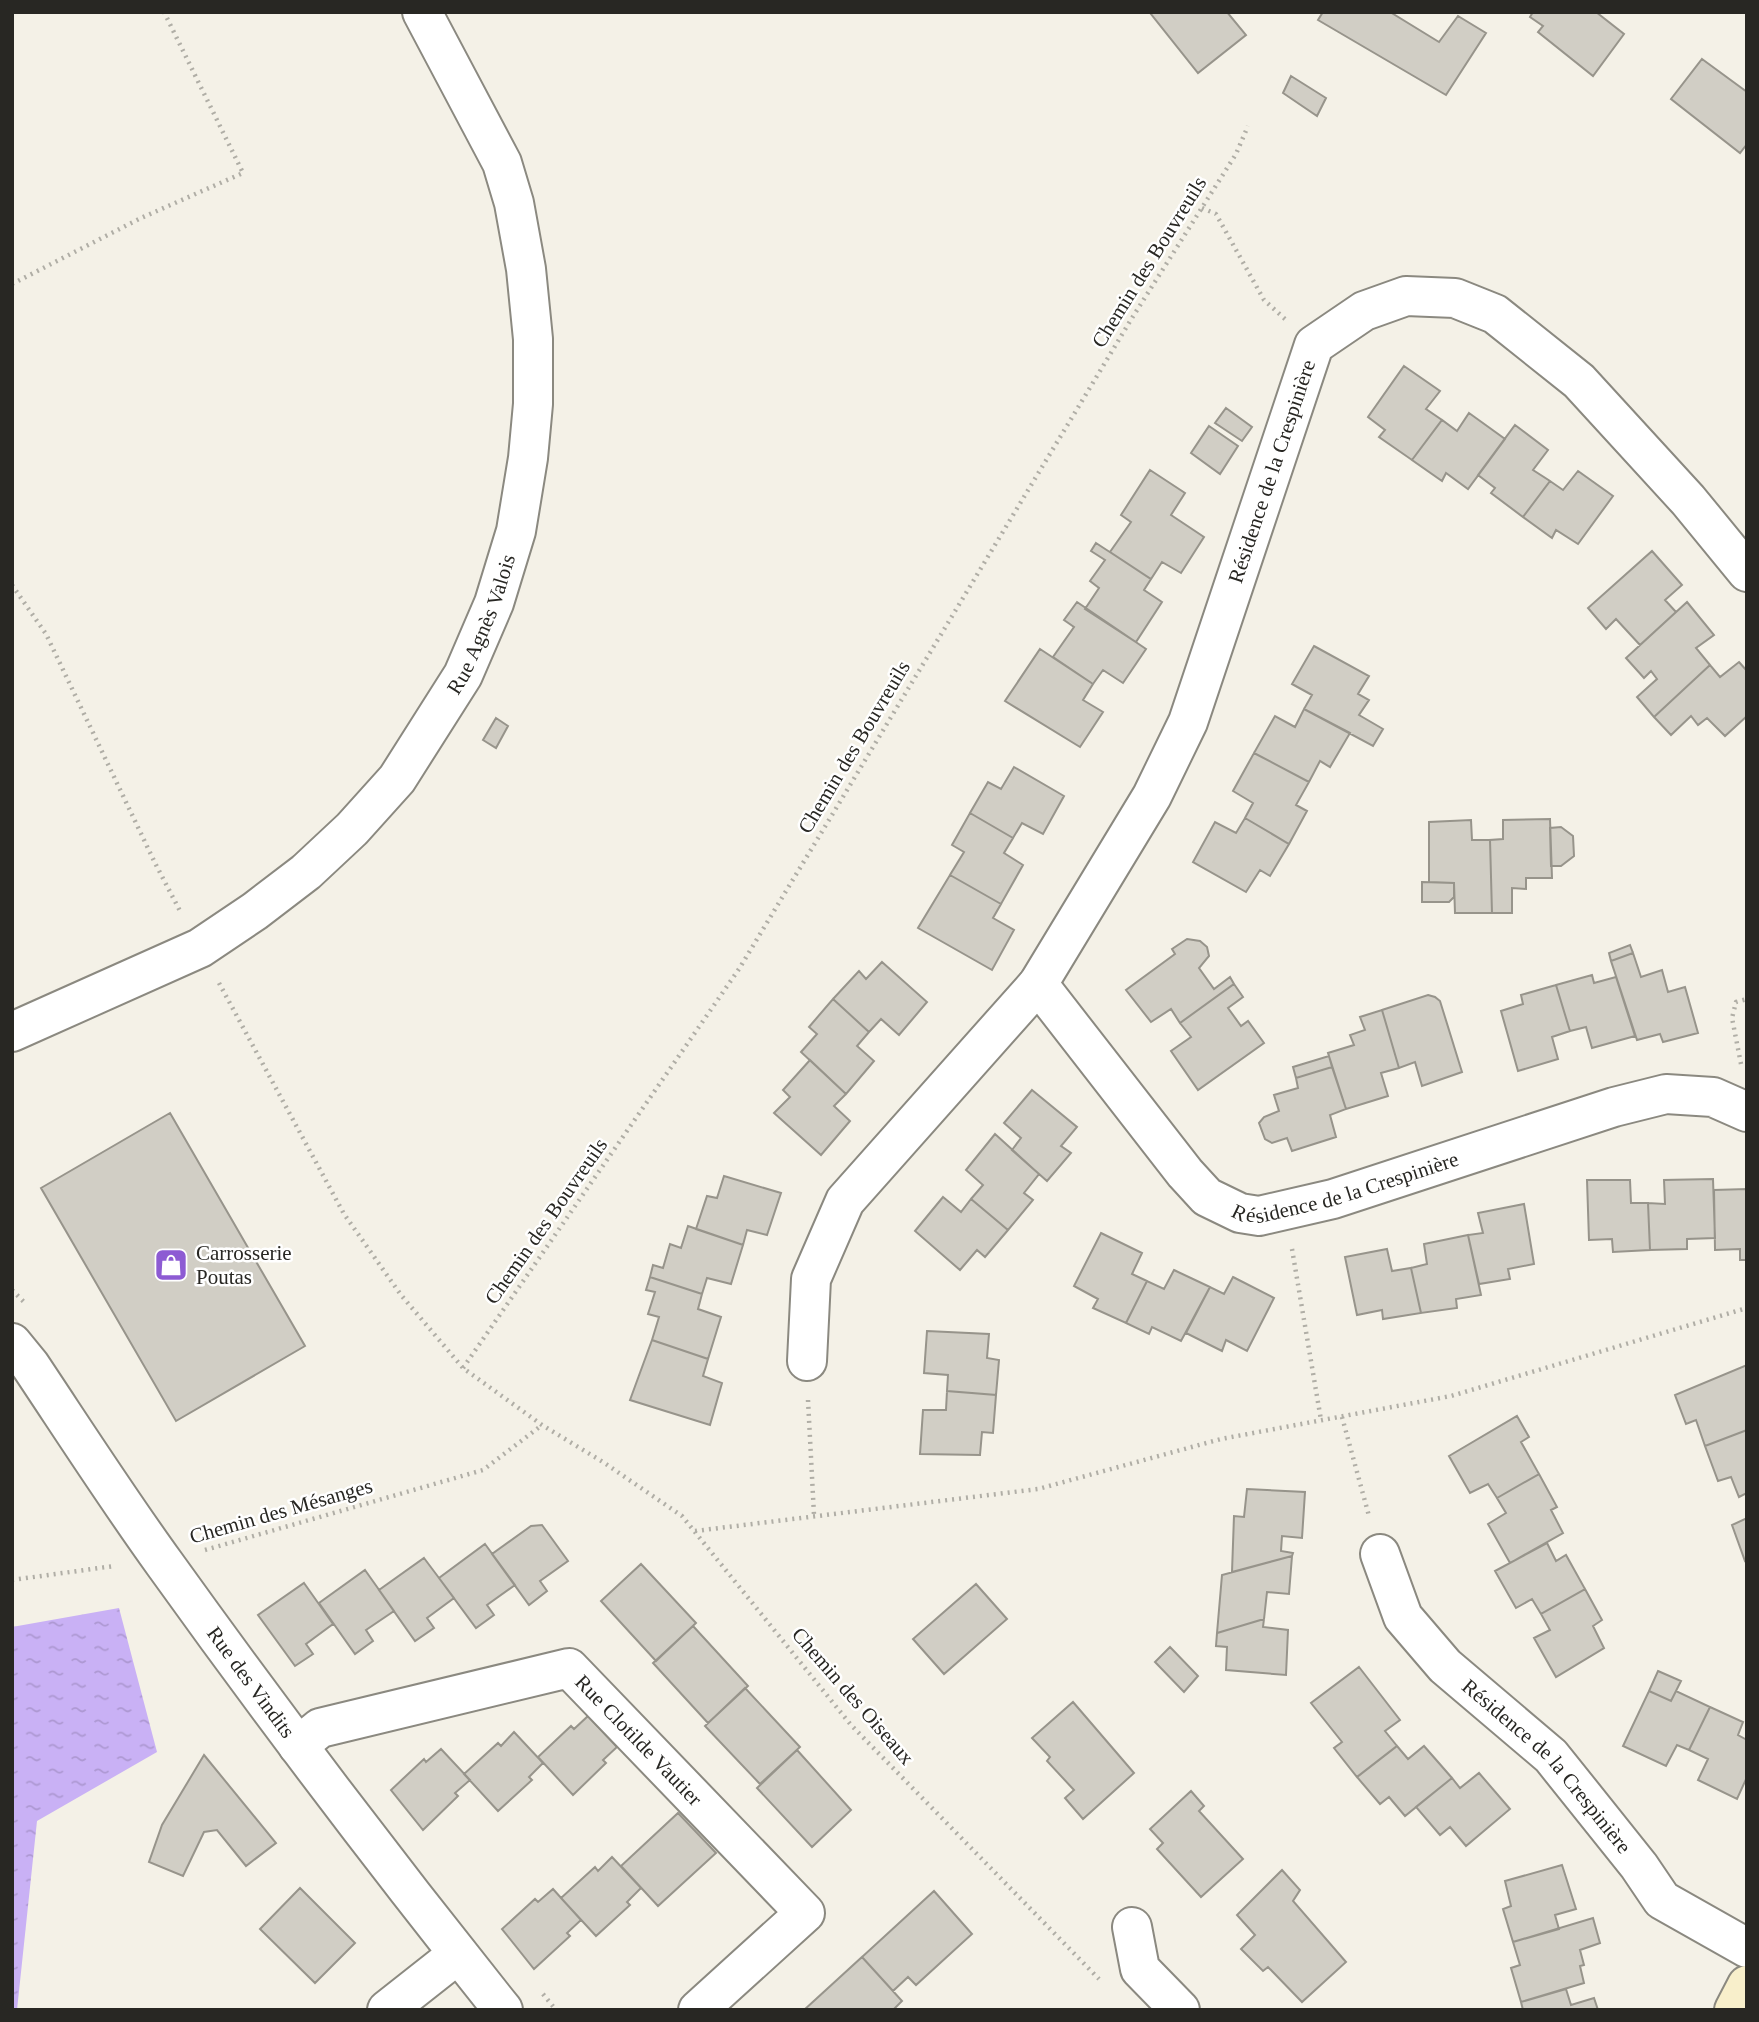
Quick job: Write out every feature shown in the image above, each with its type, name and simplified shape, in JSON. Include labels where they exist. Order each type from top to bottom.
[{"type":"street","name":"Rue Agnès Valois","points":[[12,1032],[200,948],[256,911],[306,872],[352,829],[397,779],[463,676],[494,603],[516,531],[532,417],[533,339],[526,269],[514,203],[502,163],[422,12]]},
{"type":"street","name":"Résidence de la Crespinière","points":[[807,1361],[811,1279],[845,1201],[1038,984],[1152,796],[1188,722],[1314,345],[1364,311],[1406,296],[1455,298],[1495,314],[1579,381],[1688,500],[1747,572]]},
{"type":"street","name":"Résidence de la Crespinière","points":[[1038,984],[1185,1173],[1207,1197],[1240,1213],[1259,1216],[1333,1199],[1614,1107],[1666,1094],[1713,1097],[1747,1112]]},
{"type":"street","name":"Rue des Vindits","points":[[12,1343],[30,1365],[162,1560],[298,1746],[503,2010]]},
{"type":"street","name":"Résidence de la Crespinière","points":[[1380,1554],[1403,1617],[1444,1666],[1551,1756],[1639,1866],[1662,1900],[1747,1948]]},
{"type":"street","name":"Rue Clotilde Vautier","points":[[298,1746],[320,1728],[569,1668],[804,1913],[698,2010]]},
{"type":"street","points":[[1132,1927],[1140,1969],[1180,2010]]},
{"type":"street","points":[[387,2010],[458,1954]]},
{"type":"street","points":[[1734,2010],[1747,1985]]},
{"type":"path","points":[[12,284],[141,218],[243,173],[164,12]]},
{"type":"path","name":"Chemin des Bouvreuils","points":[[463,1368],[739,969],[1132,318],[1236,154],[1248,126]]},
{"type":"path","points":[[1202,208],[1216,214],[1264,300]]},
{"type":"path","points":[[1742,1068],[1732,1018],[1736,1002],[1747,999]]},
{"type":"path","points":[[1285,1209],[1321,1420]]},
{"type":"path","points":[[694,1531],[1038,1489],[1221,1439],[1451,1396],[1747,1308]]},
{"type":"path","points":[[807,1361],[814,1516]]},
{"type":"path","name":"Chemin des Oiseaux","points":[[463,1368],[542,1425],[603,1462],[682,1516],[851,1725],[1100,1980]]},
{"type":"path","points":[[1342,1417],[1380,1554]]},
{"type":"path","name":"Chemin des Mésanges","points":[[12,1580],[162,1560],[210,1549],[483,1470],[542,1425]]},
{"type":"water","points":[[119,1608],[157,1752],[37,1821],[17,2010],[12,2010],[12,1627]]},
{"type":"building","points":[[1227,12],[1246,35],[1198,73],[1151,14]]},
{"type":"building","points":[[1323,12],[1390,12],[1439,42],[1458,16],[1486,33],[1446,95],[1318,20]]},
{"type":"building","points":[[1533,12],[1596,12],[1624,34],[1593,76],[1538,32],[1543,26],[1530,17]]},
{"type":"building","points":[[1702,59],[1747,92],[1747,144],[1740,153],[1671,99]]},
{"type":"building","points":[[1291,76],[1326,98],[1317,116],[1283,93]]},
{"type":"building","points":[[1404,366],[1440,391],[1426,409],[1442,420],[1412,460],[1379,437],[1385,430],[1368,417]]},
{"type":"building","points":[[1226,408],[1252,427],[1242,441],[1215,423]]},
{"type":"building","points":[[1469,413],[1505,439],[1468,489],[1446,473],[1442,481],[1412,460],[1442,420],[1457,431]]},
{"type":"building","points":[[1515,425],[1548,450],[1533,470],[1550,481],[1523,517],[1491,493],[1495,488],[1478,475]]},
{"type":"building","points":[[1209,426],[1238,446],[1220,474],[1191,453]]},
{"type":"building","points":[[1150,470],[1185,493],[1171,515],[1204,537],[1181,573],[1162,562],[1151,579],[1110,552],[1131,522],[1121,515]]},
{"type":"building","points":[[1578,471],[1613,496],[1578,544],[1556,530],[1552,538],[1523,517],[1550,481],[1563,490]]},
{"type":"building","points":[[1096,543],[1151,579],[1144,590],[1162,602],[1136,642],[1085,609],[1099,588],[1090,581],[1105,560],[1091,551]]},
{"type":"building","points":[[1652,551],[1682,585],[1665,600],[1676,612],[1640,645],[1616,619],[1606,629],[1588,608]]},
{"type":"building","points":[[1077,602],[1146,649],[1123,683],[1103,670],[1093,684],[1053,657],[1074,627],[1064,620]]},
{"type":"building","points":[[1687,602],[1714,635],[1696,648],[1710,665],[1654,717],[1637,697],[1657,679],[1651,671],[1644,678],[1626,658]]},
{"type":"building","points":[[1314,646],[1369,676],[1358,694],[1369,700],[1359,715],[1383,729],[1373,746],[1304,709],[1312,695],[1292,684]]},
{"type":"building","points":[[1040,649],[1093,684],[1083,700],[1103,712],[1080,747],[1005,701]]},
{"type":"building","points":[[1739,662],[1747,671],[1747,716],[1725,736],[1707,718],[1698,725],[1691,716],[1671,735],[1654,717],[1710,665],[1720,677]]},
{"type":"building","points":[[1304,709],[1350,733],[1330,767],[1320,761],[1309,782],[1254,753],[1275,716],[1295,727]]},
{"type":"building","points":[[496,718],[508,726],[496,748],[483,740]]},
{"type":"building","points":[[1254,753],[1309,782],[1296,805],[1307,811],[1289,844],[1245,818],[1253,803],[1233,791]]},
{"type":"building","points":[[1014,767],[1064,796],[1043,834],[1022,823],[1013,838],[970,813],[988,782],[1001,789]]},
{"type":"building","points":[[970,813],[1013,838],[1004,853],[1023,865],[1001,904],[950,875],[964,852],[952,845]]},
{"type":"building","points":[[1245,818],[1289,844],[1270,876],[1260,870],[1246,892],[1193,862],[1215,822],[1236,833]]},
{"type":"building","points":[[1550,819],[1552,878],[1526,878],[1526,889],[1512,888],[1512,913],[1492,913],[1490,840],[1503,839],[1503,820]]},
{"type":"building","points":[[1471,820],[1472,840],[1490,840],[1492,913],[1455,913],[1454,883],[1429,882],[1429,822]]},
{"type":"building","points":[[1561,827],[1573,836],[1574,856],[1561,866],[1551,866],[1550,828]]},
{"type":"building","points":[[950,875],[1001,904],[993,918],[1014,930],[992,970],[918,928]]},
{"type":"building","points":[[1422,882],[1454,883],[1454,897],[1449,902],[1422,902]]},
{"type":"building","points":[[1187,939],[1200,941],[1207,947],[1209,956],[1199,968],[1214,989],[1230,977],[1234,984],[1180,1023],[1171,1009],[1151,1022],[1126,990],[1175,954],[1172,949]]},
{"type":"building","points":[[1630,945],[1633,953],[1611,961],[1609,953]]},
{"type":"building","points":[[1633,953],[1641,977],[1662,970],[1668,992],[1685,987],[1698,1033],[1663,1042],[1660,1034],[1637,1040],[1611,961]]},
{"type":"building","points":[[882,962],[927,1002],[899,1035],[881,1019],[869,1032],[833,999],[859,971],[866,979]]},
{"type":"building","points":[[1592,975],[1594,983],[1616,977],[1635,1036],[1592,1048],[1586,1027],[1570,1031],[1556,985]]},
{"type":"building","points":[[1234,984],[1243,997],[1228,1008],[1241,1026],[1248,1021],[1264,1043],[1198,1090],[1171,1051],[1191,1037],[1180,1023]]},
{"type":"building","points":[[1556,985],[1570,1031],[1552,1037],[1558,1059],[1518,1071],[1501,1011],[1523,1004],[1521,995]]},
{"type":"building","points":[[1428,995],[1440,1001],[1462,1072],[1422,1086],[1415,1062],[1399,1068],[1382,1010]]},
{"type":"building","points":[[833,999],[869,1032],[857,1046],[874,1061],[846,1094],[801,1052],[817,1034],[809,1027]]},
{"type":"building","points":[[1382,1010],[1399,1068],[1381,1073],[1388,1096],[1346,1109],[1328,1053],[1354,1045],[1350,1035],[1365,1030],[1360,1017]]},
{"type":"building","points":[[1329,1056],[1332,1067],[1296,1078],[1293,1067]]},
{"type":"building","points":[[810,1060],[846,1094],[834,1106],[850,1121],[821,1155],[774,1113],[790,1097],[783,1090]]},
{"type":"building","points":[[1332,1067],[1346,1109],[1330,1115],[1336,1137],[1292,1151],[1287,1138],[1272,1143],[1265,1139],[1259,1123],[1264,1117],[1279,1111],[1274,1095],[1298,1088],[1296,1078]]},
{"type":"building","points":[[1032,1090],[1077,1127],[1061,1146],[1071,1153],[1047,1181],[1012,1150],[1021,1138],[1004,1123]]},
{"type":"building","points":[[170,1113],[305,1346],[176,1421],[41,1188]]},
{"type":"building","points":[[995,1134],[1039,1174],[1024,1193],[1033,1200],[1008,1230],[971,1199],[983,1185],[966,1170]]},
{"type":"building","points":[[724,1176],[781,1193],[767,1235],[747,1230],[743,1245],[696,1229],[707,1196],[717,1198]]},
{"type":"building","points":[[1713,1179],[1715,1238],[1687,1239],[1687,1249],[1650,1250],[1648,1203],[1665,1204],[1664,1180]]},
{"type":"building","points":[[1587,1180],[1630,1180],[1631,1203],[1648,1203],[1650,1250],[1613,1252],[1612,1239],[1589,1240]]},
{"type":"building","points":[[1747,1189],[1747,1260],[1740,1260],[1740,1249],[1715,1250],[1714,1190]]},
{"type":"building","points":[[943,1197],[961,1212],[971,1199],[1008,1230],[985,1257],[977,1250],[960,1270],[915,1231]]},
{"type":"building","points":[[1524,1204],[1534,1264],[1508,1269],[1510,1279],[1479,1284],[1468,1235],[1483,1233],[1478,1213]]},
{"type":"building","points":[[688,1226],[743,1245],[731,1284],[707,1278],[702,1294],[650,1277],[653,1265],[663,1268],[670,1244],[681,1248]]},
{"type":"building","points":[[1101,1233],[1142,1253],[1132,1274],[1147,1281],[1126,1323],[1093,1308],[1098,1299],[1074,1286]]},
{"type":"building","points":[[1468,1235],[1481,1295],[1456,1299],[1457,1308],[1421,1313],[1411,1268],[1427,1264],[1424,1244]]},
{"type":"building","points":[[1387,1249],[1392,1271],[1411,1268],[1421,1313],[1383,1319],[1382,1310],[1357,1315],[1345,1257]]},
{"type":"building","points":[[1174,1270],[1210,1287],[1181,1341],[1152,1327],[1149,1334],[1126,1323],[1147,1281],[1164,1289]]},
{"type":"building","points":[[650,1277],[702,1294],[698,1309],[721,1317],[708,1359],[652,1340],[659,1317],[648,1314],[655,1292],[646,1290]]},
{"type":"building","points":[[1233,1277],[1274,1298],[1247,1351],[1226,1340],[1222,1351],[1186,1333],[1210,1287],[1224,1294]]},
{"type":"building","points":[[927,1331],[989,1334],[987,1358],[999,1360],[996,1395],[947,1391],[948,1375],[924,1373]]},
{"type":"building","points":[[652,1340],[708,1359],[703,1376],[722,1383],[710,1425],[630,1400]]},
{"type":"building","points":[[1747,1365],[1747,1430],[1705,1446],[1696,1420],[1686,1424],[1675,1395]]},
{"type":"building","points":[[947,1391],[996,1395],[993,1433],[982,1432],[980,1455],[920,1454],[923,1410],[946,1410]]},
{"type":"building","points":[[1517,1416],[1529,1437],[1521,1442],[1539,1474],[1497,1498],[1488,1484],[1470,1493],[1449,1456]]},
{"type":"building","points":[[1747,1430],[1747,1493],[1739,1497],[1731,1477],[1718,1481],[1705,1446]]},
{"type":"building","points":[[1539,1474],[1557,1507],[1551,1510],[1563,1533],[1510,1563],[1488,1524],[1506,1513],[1497,1498]]},
{"type":"building","points":[[1247,1489],[1305,1492],[1302,1538],[1282,1536],[1281,1551],[1293,1553],[1292,1556],[1232,1572],[1234,1516],[1244,1517]]},
{"type":"building","points":[[1747,1518],[1747,1560],[1745,1561],[1732,1525]]},
{"type":"building","points":[[542,1525],[568,1561],[540,1581],[547,1591],[529,1605],[492,1554],[531,1526]]},
{"type":"building","points":[[1547,1543],[1556,1561],[1566,1555],[1585,1589],[1541,1614],[1532,1599],[1516,1608],[1495,1571]]},
{"type":"building","points":[[485,1544],[515,1585],[487,1605],[494,1615],[476,1628],[439,1578]]},
{"type":"building","points":[[1292,1556],[1289,1594],[1267,1592],[1264,1619],[1217,1633],[1222,1575]]},
{"type":"building","points":[[424,1558],[454,1598],[427,1618],[434,1628],[415,1641],[379,1590]]},
{"type":"building","points":[[641,1564],[696,1623],[656,1661],[601,1601]]},
{"type":"building","points":[[365,1570],[394,1611],[366,1630],[373,1641],[355,1654],[319,1603]]},
{"type":"building","points":[[304,1583],[333,1624],[306,1644],[313,1654],[295,1666],[258,1615]]},
{"type":"building","points":[[976,1584],[1007,1619],[944,1674],[913,1639]]},
{"type":"building","points":[[1585,1589],[1602,1620],[1593,1626],[1604,1648],[1556,1677],[1534,1638],[1550,1630],[1541,1614]]},
{"type":"building","points":[[1264,1619],[1263,1627],[1288,1630],[1286,1675],[1226,1670],[1227,1647],[1216,1646],[1217,1633]]},
{"type":"building","points":[[693,1626],[748,1686],[708,1723],[653,1663]]},
{"type":"building","points":[[1170,1647],[1198,1676],[1184,1692],[1155,1662]]},
{"type":"building","points":[[1359,1667],[1400,1720],[1385,1731],[1397,1746],[1357,1777],[1334,1748],[1342,1742],[1311,1703]]},
{"type":"building","points":[[1658,1671],[1681,1681],[1671,1701],[1649,1691]]},
{"type":"building","points":[[745,1688],[800,1747],[760,1784],[705,1726]]},
{"type":"building","points":[[1649,1691],[1671,1701],[1676,1691],[1710,1707],[1689,1750],[1677,1745],[1666,1766],[1623,1746]]},
{"type":"building","points":[[1073,1702],[1134,1773],[1083,1819],[1065,1798],[1074,1790],[1047,1761],[1050,1757],[1032,1738]]},
{"type":"building","points":[[1710,1707],[1743,1722],[1738,1735],[1747,1740],[1747,1777],[1737,1799],[1698,1780],[1708,1759],[1689,1750]]},
{"type":"building","points":[[588,1716],[617,1747],[603,1760],[606,1763],[573,1795],[538,1757],[571,1726],[574,1729]]},
{"type":"building","points":[[514,1732],[543,1763],[529,1777],[532,1780],[498,1811],[464,1774],[498,1743],[501,1746]]},
{"type":"building","points":[[1397,1746],[1408,1759],[1424,1746],[1452,1778],[1405,1816],[1389,1797],[1380,1804],[1357,1777]]},
{"type":"building","points":[[441,1749],[470,1780],[455,1793],[458,1796],[423,1830],[391,1790],[424,1759],[426,1762]]},
{"type":"building","points":[[797,1750],[851,1810],[812,1847],[757,1788]]},
{"type":"building","points":[[204,1755],[276,1843],[246,1866],[217,1830],[204,1832],[183,1876],[149,1862],[162,1825]]},
{"type":"building","points":[[1479,1773],[1510,1809],[1466,1846],[1450,1827],[1440,1835],[1416,1807],[1452,1778],[1460,1788]]},
{"type":"building","points":[[1191,1791],[1204,1806],[1199,1811],[1243,1859],[1201,1897],[1157,1849],[1163,1843],[1150,1829]]},
{"type":"building","points":[[678,1813],[716,1853],[658,1906],[621,1866]]},
{"type":"building","points":[[612,1857],[641,1888],[627,1902],[630,1905],[596,1936],[561,1898],[595,1867],[598,1871]]},
{"type":"building","points":[[1562,1865],[1576,1909],[1555,1915],[1559,1929],[1513,1942],[1503,1909],[1511,1906],[1505,1881]]},
{"type":"building","points":[[1282,1870],[1300,1890],[1293,1901],[1346,1962],[1302,2002],[1268,1967],[1263,1971],[1241,1949],[1255,1935],[1237,1915]]},
{"type":"building","points":[[300,1888],[355,1943],[315,1983],[260,1929]]},
{"type":"building","points":[[553,1889],[581,1920],[567,1933],[570,1936],[534,1969],[502,1929],[535,1899],[538,1902]]},
{"type":"building","points":[[934,1891],[972,1934],[916,1985],[908,1977],[893,1991],[862,1957]]},
{"type":"building","points":[[1593,1918],[1600,1943],[1580,1950],[1584,1965],[1580,1966],[1584,1983],[1521,2002],[1511,1968],[1520,1965],[1513,1942]]},
{"type":"building","points":[[862,1957],[902,2001],[893,2010],[804,2010]]},
{"type":"building","points":[[1566,1989],[1571,2005],[1594,1998],[1598,2010],[1523,2010],[1521,2002]]},
{"type":"place","name":"Carrosserie Poutas","points":[[171,1265]]}]
